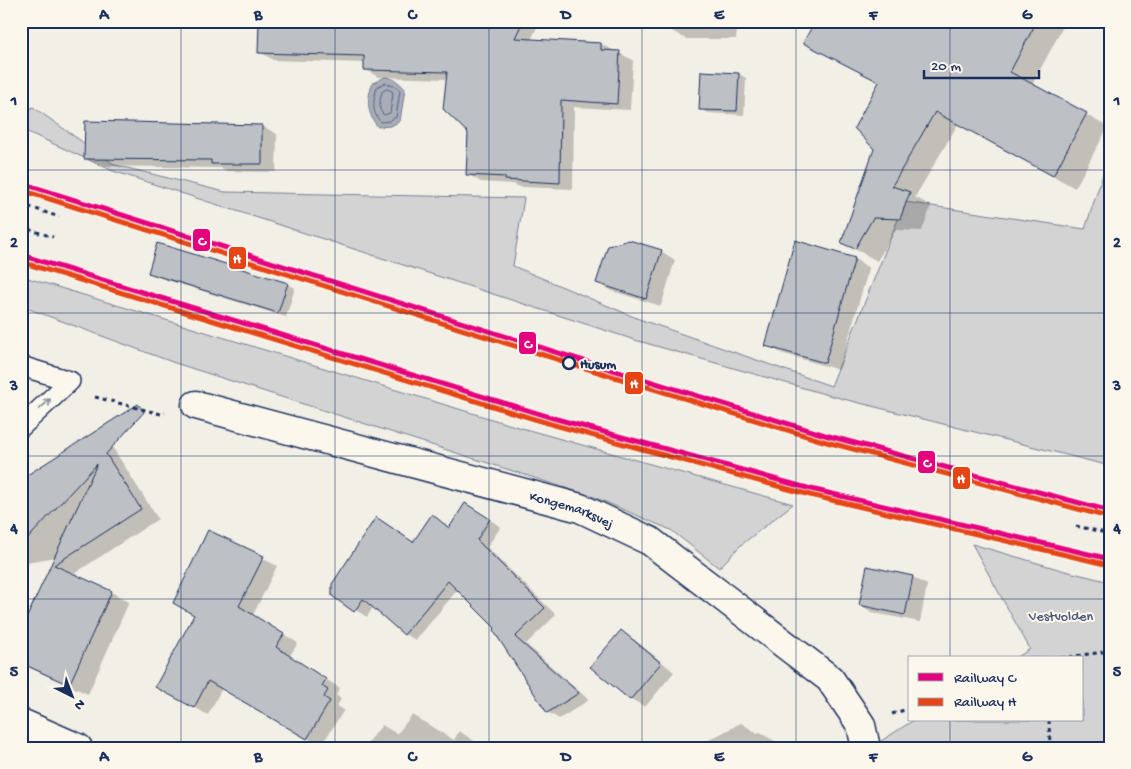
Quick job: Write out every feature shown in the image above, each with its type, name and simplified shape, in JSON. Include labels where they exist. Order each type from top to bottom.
[{"type":"street","name":"Kongemarksvej","points":[[196,405],[580,508],[650,541],[830,679],[861,726],[866,748]]},
{"type":"street","points":[[21,723],[78,748]]},
{"type":"lane","points":[[21,366],[70,381],[21,427]]},
{"type":"path","points":[[21,204],[59,217]]},
{"type":"path","points":[[21,227],[52,237]]},
{"type":"path","points":[[93,397],[161,414]]},
{"type":"path","points":[[1076,526],[1110,534]]},
{"type":"path","points":[[1075,656],[1110,651]]},
{"type":"path","points":[[1049,722],[1050,748]]},
{"type":"green space","points":[[33,107],[115,165],[225,192],[524,198],[513,266],[639,319],[831,386],[905,202],[1085,229],[1110,153],[1110,466],[828,395],[635,340],[113,171],[21,129],[21,116]]},
{"type":"green space","points":[[21,276],[518,427],[793,504],[741,545],[719,568],[671,530],[594,497],[175,363],[21,306]]},
{"type":"green space","name":"Vestvolden","points":[[972,544],[1110,582],[1110,748],[883,748],[881,741],[911,722],[1084,722],[1084,656],[1019,656],[1030,649]]},
{"type":"water","points":[[385,77],[401,84],[405,89],[400,121],[391,126],[378,127],[370,112],[369,95],[373,83]]},
{"type":"building","points":[[259,21],[523,21],[515,38],[601,43],[601,50],[620,51],[617,104],[561,100],[560,183],[505,180],[505,177],[466,175],[468,133],[443,109],[447,72],[364,70],[364,56],[258,53]]},
{"type":"building","points":[[815,21],[1037,21],[1010,72],[1087,113],[1053,176],[935,112],[892,186],[910,192],[900,219],[873,218],[855,249],[841,243],[874,149],[854,128],[879,82],[803,43]]},
{"type":"building","points":[[701,71],[739,73],[737,111],[699,110]]},
{"type":"building","points":[[85,121],[262,125],[262,164],[211,164],[211,160],[84,159]]},
{"type":"building","points":[[629,240],[662,250],[646,299],[596,283],[608,246]]},
{"type":"building","points":[[795,240],[855,258],[825,363],[765,346]]},
{"type":"building","points":[[157,243],[288,283],[278,313],[148,273]]},
{"type":"building","points":[[138,404],[144,412],[106,454],[141,509],[54,565],[112,591],[69,685],[21,663],[21,630],[97,464],[21,546],[21,479]]},
{"type":"building","points":[[465,503],[490,519],[477,540],[545,608],[515,637],[579,693],[547,713],[493,630],[495,628],[448,581],[404,635],[363,599],[354,612],[332,596],[332,584],[376,517],[413,542],[432,514],[449,528]]},
{"type":"building","points":[[208,530],[264,556],[239,606],[284,634],[276,647],[326,679],[322,686],[328,690],[324,697],[330,701],[307,739],[208,681],[194,708],[155,687],[194,615],[173,603]]},
{"type":"building","points":[[867,566],[913,576],[905,615],[859,605]]},
{"type":"building","points":[[621,630],[661,663],[630,700],[590,667]]},
{"type":"rail line","name":"C","points":[[21,183],[571,357],[825,435],[1110,511]]},
{"type":"rail line","name":"H","points":[[21,190],[823,441],[1108,517]]},
{"type":"rail line","name":"C","points":[[21,255],[553,418],[811,489],[1110,559]]},
{"type":"rail line","name":"H","points":[[21,262],[551,424],[810,495],[1109,565]]},
{"type":"place","name":"Husum","points":[[569,363]]}]
